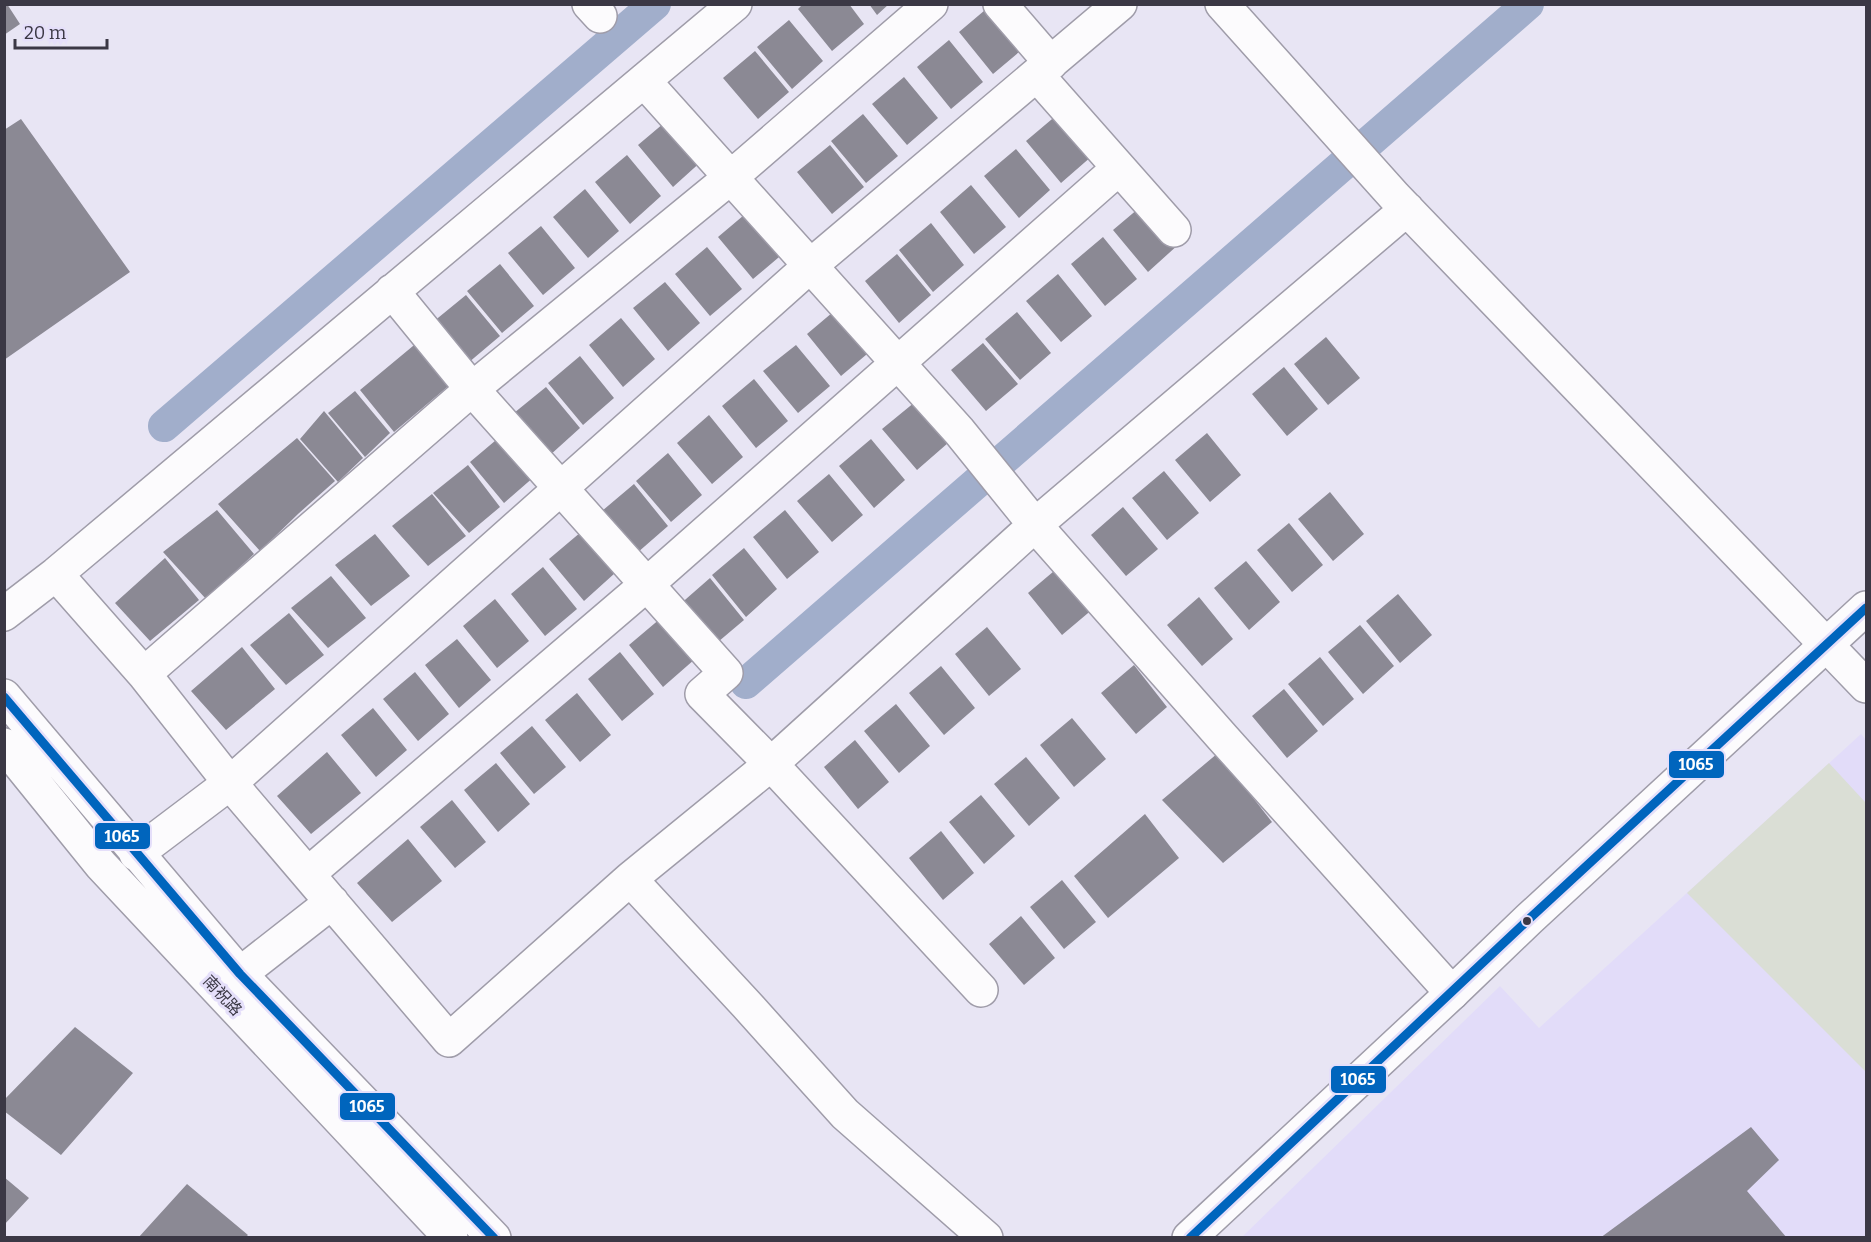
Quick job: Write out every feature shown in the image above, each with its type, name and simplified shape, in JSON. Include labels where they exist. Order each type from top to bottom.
[{"type":"street","points":[[4,614],[56,574],[735,4]]},
{"type":"street","points":[[144,674],[472,389],[730,177],[931,4]]},
{"type":"street","points":[[1000,4],[1044,69],[1119,168],[1174,230]]},
{"type":"street","points":[[136,854],[230,783],[810,266],[1120,4]]},
{"type":"street","points":[[1222,4],[1401,203],[1866,686]]},
{"type":"street","points":[[644,81],[959,431],[1030,519],[1452,993]]},
{"type":"street","points":[[308,874],[645,585],[1119,168]]},
{"type":"street","points":[[56,574],[144,674],[230,783],[449,1040],[630,879],[771,764],[1030,519],[1401,203]]},
{"type":"street","points":[[392,291],[472,389],[726,673],[702,694],[771,764],[981,990]]},
{"type":"street","points":[[1189,1238],[1452,993],[1528,919],[1866,608]]},
{"type":"street","points":[[4,696],[240,974],[494,1238]]},
{"type":"street","name":"南祝路","points":[[4,745],[100,865],[451,1238]]},
{"type":"street","points":[[630,879],[845,1114],[986,1238]]},
{"type":"street","points":[[240,974],[332,902]]},
{"type":"shaded area","points":[[1861,734],[1866,740],[1866,1237],[1241,1238],[1500,986],[1539,1028]]},
{"type":"shaded area","points":[[1829,763],[1866,803],[1866,1072],[1687,893]]},
{"type":"building","points":[[4,4],[7,4],[20,24],[4,35]]},
{"type":"building","points":[[803,4],[849,4],[864,24],[832,51],[798,9]]},
{"type":"building","points":[[869,4],[889,4],[877,15]]},
{"type":"building","points":[[991,5],[1025,47],[993,74],[959,32]]},
{"type":"building","points":[[789,20],[823,61],[792,89],[757,47]]},
{"type":"building","points":[[949,40],[983,82],[951,109],[917,67]]},
{"type":"building","points":[[755,51],[789,92],[758,119],[723,78]]},
{"type":"building","points":[[904,77],[938,118],[907,145],[872,104]]},
{"type":"building","points":[[863,114],[898,156],[866,183],[831,141]]},
{"type":"building","points":[[1058,114],[1092,156],[1061,183],[1026,141]]},
{"type":"building","points":[[670,118],[704,159],[673,187],[638,145]]},
{"type":"building","points":[[21,119],[130,272],[4,360],[4,130]]},
{"type":"building","points":[[830,145],[864,187],[832,214],[797,172]]},
{"type":"building","points":[[1016,149],[1050,190],[1019,218],[984,176]]},
{"type":"building","points":[[627,155],[661,196],[630,224],[595,182]]},
{"type":"building","points":[[971,185],[1006,227],[974,254],[940,212]]},
{"type":"building","points":[[585,189],[619,231],[588,258],[553,217]]},
{"type":"building","points":[[1145,203],[1179,244],[1148,272],[1113,230]]},
{"type":"building","points":[[750,210],[785,252],[753,279],[718,237]]},
{"type":"building","points":[[931,223],[964,265],[933,292],[899,250]]},
{"type":"building","points":[[541,226],[575,268],[543,295],[508,253]]},
{"type":"building","points":[[1103,237],[1137,279],[1105,306],[1071,264]]},
{"type":"building","points":[[707,247],[742,289],[710,316],[675,274]]},
{"type":"building","points":[[897,254],[931,295],[899,323],[865,281]]},
{"type":"building","points":[[500,264],[534,306],[502,333],[467,291]]},
{"type":"building","points":[[1058,274],[1092,316],[1061,342],[1026,301]]},
{"type":"building","points":[[665,282],[700,323],[668,351],[633,308]]},
{"type":"building","points":[[466,295],[500,336],[468,363],[433,322]]},
{"type":"building","points":[[839,307],[873,349],[841,376],[807,334]]},
{"type":"building","points":[[1017,312],[1051,353],[1020,380],[985,339]]},
{"type":"building","points":[[621,318],[655,359],[623,387],[589,345]]},
{"type":"building","points":[[1326,337],[1360,378],[1328,405],[1294,364]]},
{"type":"building","points":[[419,341],[452,383],[394,432],[360,390]]},
{"type":"building","points":[[983,343],[1018,384],[986,411],[951,370]]},
{"type":"building","points":[[796,345],[830,386],[798,413],[763,371]]},
{"type":"building","points":[[580,356],[614,398],[583,425],[548,383]]},
{"type":"building","points":[[1284,367],[1318,409],[1287,436],[1252,394]]},
{"type":"building","points":[[754,379],[788,421],[756,448],[722,406]]},
{"type":"building","points":[[546,387],[580,428],[549,456],[514,413]]},
{"type":"building","points":[[355,391],[390,433],[365,457],[328,413]]},
{"type":"building","points":[[915,402],[948,443],[917,470],[882,429]]},
{"type":"building","points":[[324,411],[363,458],[338,482],[300,439]]},
{"type":"building","points":[[709,415],[743,457],[712,484],[677,443]]},
{"type":"building","points":[[1207,433],[1241,475],[1210,502],[1175,460]]},
{"type":"building","points":[[502,435],[535,476],[504,503],[470,462]]},
{"type":"building","points":[[297,438],[335,481],[260,551],[218,504]]},
{"type":"building","points":[[871,439],[905,480],[874,508],[839,466]]},
{"type":"building","points":[[668,453],[702,495],[671,522],[636,481]]},
{"type":"building","points":[[468,465],[500,507],[469,533],[433,493]]},
{"type":"building","points":[[1164,471],[1199,513],[1167,540],[1132,498]]},
{"type":"building","points":[[829,474],[863,515],[832,542],[797,501]]},
{"type":"building","points":[[634,484],[668,526],[637,553],[602,511]]},
{"type":"building","points":[[1330,492],[1364,534],[1333,561],[1298,519]]},
{"type":"building","points":[[432,494],[466,536],[428,566],[392,526]]},
{"type":"building","points":[[1123,507],[1158,549],[1126,576],[1091,535]]},
{"type":"building","points":[[217,510],[254,554],[206,599],[163,552]]},
{"type":"building","points":[[785,510],[819,552],[787,579],[753,537]]},
{"type":"building","points":[[1289,523],[1323,565],[1292,592],[1257,550]]},
{"type":"building","points":[[581,532],[615,573],[584,601],[549,559]]},
{"type":"building","points":[[375,534],[410,576],[371,606],[335,565]]},
{"type":"building","points":[[744,548],[777,589],[746,617],[712,575]]},
{"type":"building","points":[[165,558],[199,600],[150,641],[115,603]]},
{"type":"building","points":[[1246,561],[1280,602],[1249,630],[1214,588]]},
{"type":"building","points":[[1060,566],[1094,608],[1062,635],[1028,593]]},
{"type":"building","points":[[543,567],[577,609],[545,636],[511,594]]},
{"type":"building","points":[[331,576],[366,618],[328,648],[291,608]]},
{"type":"building","points":[[710,578],[744,620],[712,647],[678,606]]},
{"type":"building","points":[[1398,594],[1432,635],[1400,663],[1366,621]]},
{"type":"building","points":[[1199,597],[1233,639],[1202,666],[1167,625]]},
{"type":"building","points":[[495,599],[529,641],[497,668],[463,626]]},
{"type":"building","points":[[289,613],[324,655],[286,685],[250,645]]},
{"type":"building","points":[[661,618],[695,659],[663,687],[629,645]]},
{"type":"building","points":[[1360,625],[1394,666],[1363,694],[1328,652]]},
{"type":"building","points":[[987,627],[1021,669],[989,696],[955,654]]},
{"type":"building","points":[[457,639],[491,680],[459,708],[425,665]]},
{"type":"building","points":[[242,647],[275,689],[226,730],[191,691]]},
{"type":"building","points":[[620,652],[654,694],[622,721],[588,679]]},
{"type":"building","points":[[1320,657],[1354,699],[1323,726],[1288,684]]},
{"type":"building","points":[[1134,665],[1167,707],[1136,734],[1101,693]]},
{"type":"building","points":[[941,666],[975,708],[944,735],[909,693]]},
{"type":"building","points":[[415,672],[449,714],[418,741],[383,699]]},
{"type":"building","points":[[1284,689],[1318,731],[1287,758],[1252,716]]},
{"type":"building","points":[[577,693],[611,735],[580,762],[545,720]]},
{"type":"building","points":[[896,704],[930,746],[899,773],[864,731]]},
{"type":"building","points":[[373,708],[407,750],[376,777],[341,735]]},
{"type":"building","points":[[1072,718],[1106,759],[1074,787],[1040,745]]},
{"type":"building","points":[[532,726],[566,767],[534,794],[500,753]]},
{"type":"building","points":[[855,740],[889,782],[858,809],[824,767]]},
{"type":"building","points":[[327,752],[361,793],[311,834],[277,796]]},
{"type":"building","points":[[1218,753],[1272,822],[1223,863],[1162,800]]},
{"type":"building","points":[[1026,757],[1060,798],[1029,826],[994,784]]},
{"type":"building","points":[[496,763],[530,804],[498,832],[464,790]]},
{"type":"building","points":[[981,795],[1015,836],[984,864],[949,822]]},
{"type":"building","points":[[452,800],[486,842],[455,868],[420,827]]},
{"type":"building","points":[[1145,814],[1179,858],[1108,918],[1074,876]]},
{"type":"building","points":[[941,831],[974,873],[943,900],[909,858]]},
{"type":"building","points":[[408,839],[442,881],[392,922],[357,883]]},
{"type":"building","points":[[1062,880],[1096,922],[1064,949],[1030,907]]},
{"type":"building","points":[[1021,916],[1055,958],[1024,985],[989,944]]},
{"type":"building","points":[[75,1027],[133,1073],[61,1155],[4,1111],[4,1100]]},
{"type":"building","points":[[1751,1127],[1779,1160],[1747,1191],[1787,1238],[1600,1238]]},
{"type":"building","points":[[4,1177],[29,1198],[4,1225]]},
{"type":"building","points":[[187,1184],[248,1235],[245,1238],[138,1238]]},
{"type":"waterway","points":[[164,426],[655,4]]},
{"type":"waterway","points":[[746,683],[1528,4]]},
{"type":"transit line","name":"1065","points":[[1190,1238],[1529,919],[1866,608]]},
{"type":"transit line","name":"1065","points":[[4,697],[240,974],[494,1238]]}]
